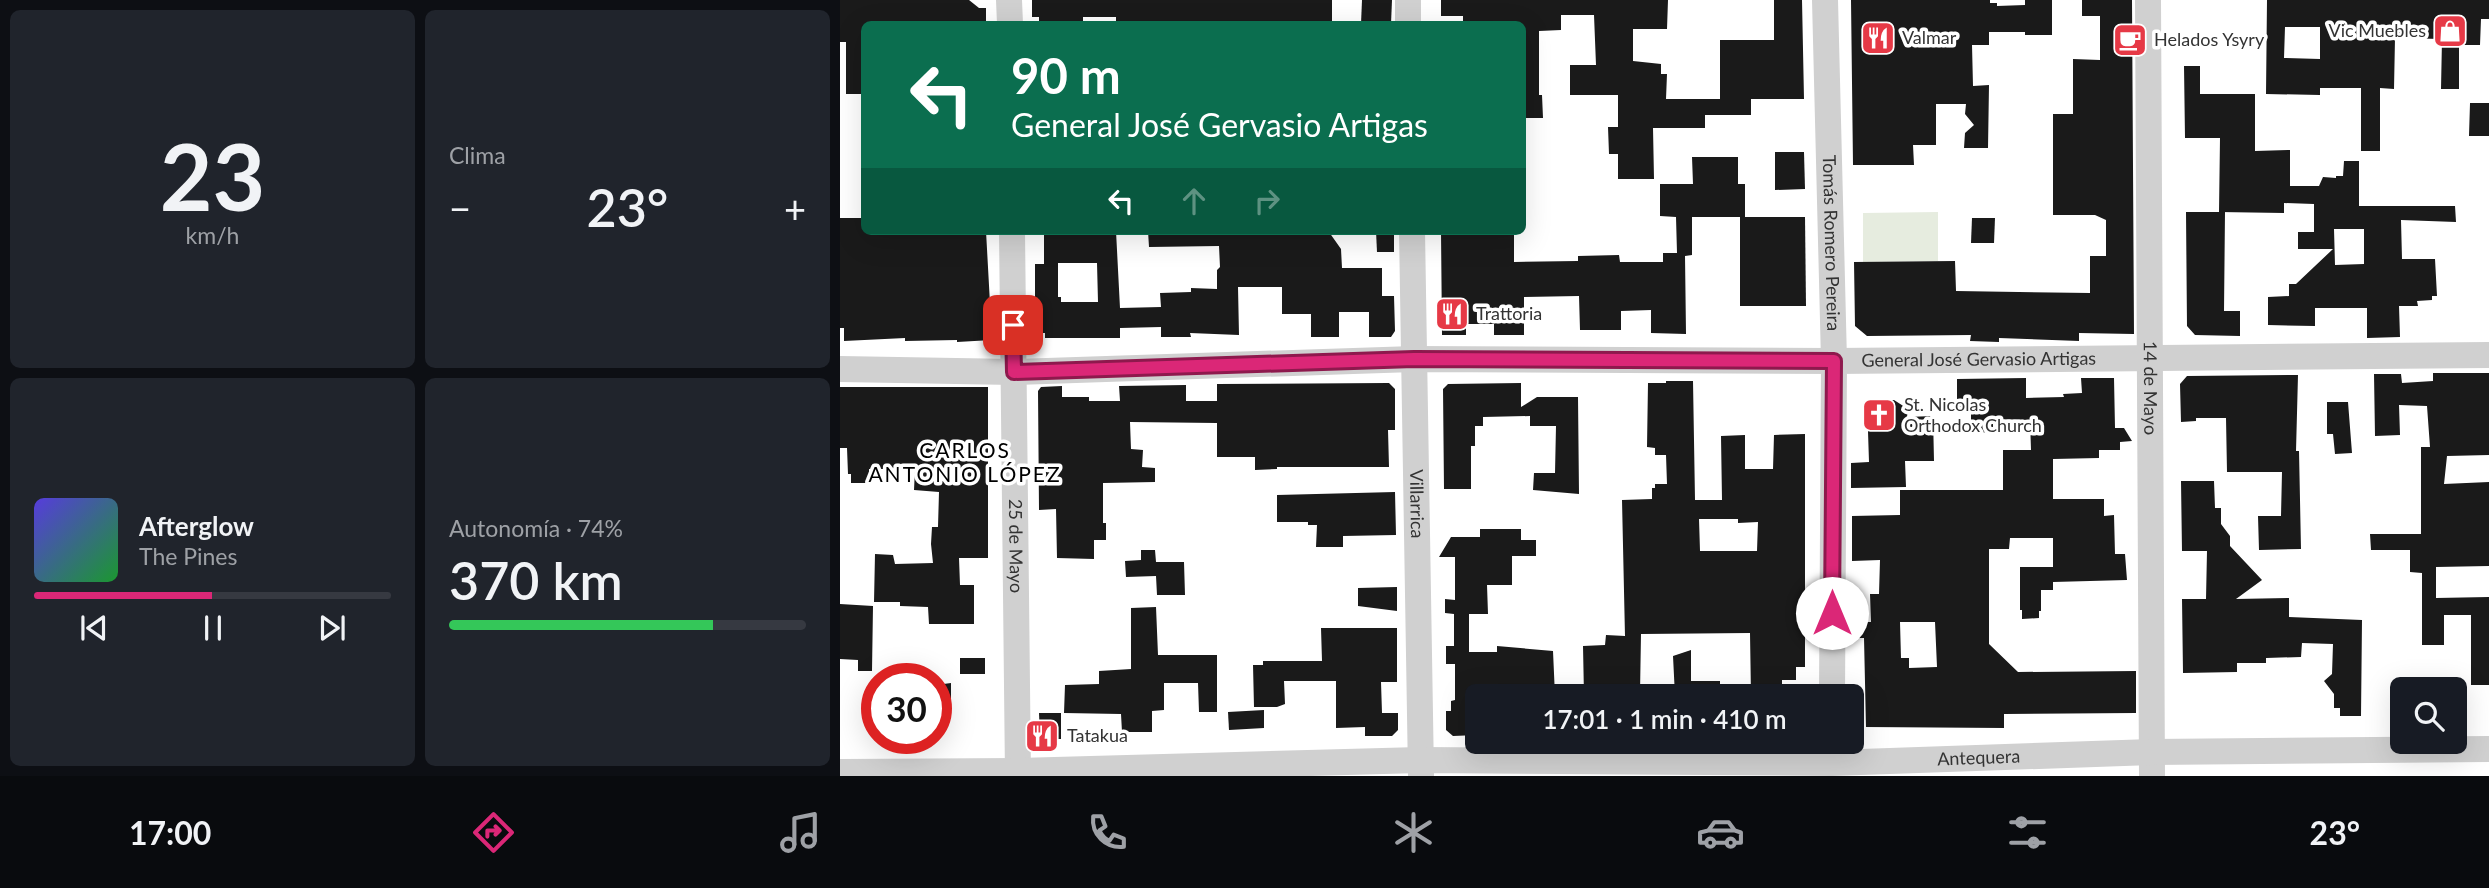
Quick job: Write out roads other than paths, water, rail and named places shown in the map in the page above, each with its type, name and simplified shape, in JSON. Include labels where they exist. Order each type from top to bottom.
[{"type":"street","points":[[1009,0],[1010,21]]},
{"type":"street","points":[[1408,0],[1408,21]]},
{"type":"street","name":"Tomás Romero Pereira","points":[[1825,0],[1834,361],[1832,684]]},
{"type":"street","name":"14 de Mayo","points":[[2148,0],[2152,764]]},
{"type":"street","name":"25 de Mayo","points":[[1012,235],[1018,773]]},
{"type":"street","name":"Villarrica","points":[[1412,235],[1420,768]]},
{"type":"street","name":"General José Gervasio Artigas","points":[[840,369],[1014,372],[1414,359],[1834,361],[2489,355]]},
{"type":"street","name":"Antequera","points":[[840,772],[1018,773],[1832,760],[2152,764],[2489,749]]},
{"type":"place","name":"Vic Muebles","points":[[2450,31]]},
{"type":"place","name":"Valmar","points":[[1878,38]]},
{"type":"place","name":"Helados Ysyry","points":[[2130,40]]},
{"type":"place","name":"Trattoria","points":[[1452,314]]},
{"type":"place","name":"St. Nicolas Orthodox Church","points":[[1879,415]]},
{"type":"place","name":"Tatakua","points":[[1042,736]]},
{"type":"district","name":"CARLOS ANTONIO LÓPEZ","points":[[965,463]]}]
